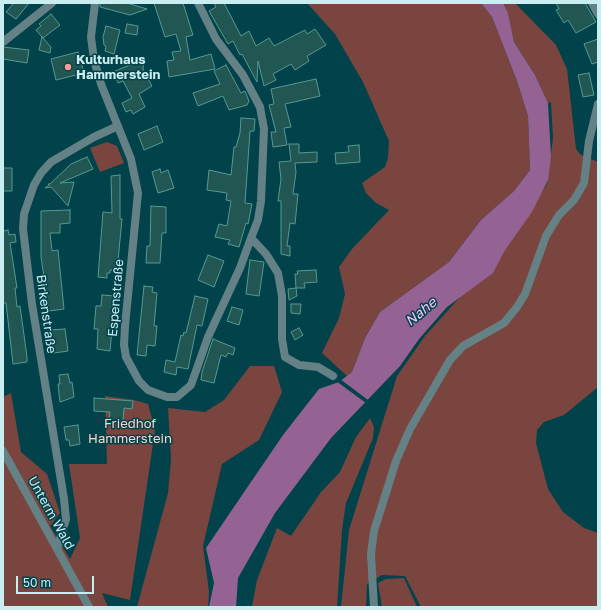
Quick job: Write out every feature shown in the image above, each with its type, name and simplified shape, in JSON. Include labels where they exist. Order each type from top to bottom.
[{"type":"street","points":[[3,42],[52,3]]},
{"type":"street","name":"Espenstraße","points":[[95,3],[90,37],[94,60],[101,84],[131,159],[138,193],[124,345],[130,368],[139,381],[148,390],[167,397],[177,397],[191,384],[208,337],[237,276],[251,238]]},
{"type":"street","points":[[198,3],[216,39],[243,75],[256,97],[263,117],[264,129],[261,201],[258,220],[251,238],[266,254],[278,273],[282,296],[282,339],[285,356],[299,365],[318,367],[333,376]]},
{"type":"street","points":[[592,3],[598,14]]},
{"type":"street","points":[[374,607],[371,554],[374,531],[389,480],[410,429],[456,353],[463,346],[504,323],[517,307],[530,283],[540,247],[559,216],[574,200],[584,183],[589,141],[598,104]]},
{"type":"street","name":"Birkenstraße","points":[[58,549],[66,519],[64,499],[32,304],[23,229],[24,214],[34,185],[41,173],[52,162],[94,137],[118,126]]},
{"type":"street","name":"Unterm Wald","points":[[3,451],[89,607]]},
{"type":"green space","points":[[307,3],[481,3],[492,17],[517,81],[528,116],[530,170],[514,191],[481,220],[449,262],[380,312],[365,338],[352,372],[347,376],[322,353],[339,318],[345,294],[339,267],[352,249],[389,210],[376,203],[366,193],[362,183],[385,167],[388,158],[389,141],[363,82],[335,34]]},
{"type":"green space","points":[[503,3],[515,3],[556,45],[567,69],[576,149],[581,155],[598,162],[598,387],[564,415],[544,422],[537,430],[536,443],[548,489],[563,512],[584,528],[598,533],[598,607],[421,607],[405,576],[382,575],[367,584],[366,607],[341,607],[349,530],[397,376],[425,336],[507,245],[547,184],[553,138],[551,102],[548,103],[535,75],[514,42],[508,13]]},
{"type":"green space","points":[[107,142],[117,146],[124,163],[100,172],[90,148]]},
{"type":"green space","points":[[250,366],[274,366],[282,392],[259,440],[222,464],[203,546],[209,592],[208,607],[137,607],[168,493],[171,459],[168,408],[205,412],[224,400]]},
{"type":"green space","name":"Friedhof Hammerstein","points":[[11,393],[21,452],[47,474],[60,513],[50,526],[70,559],[80,538],[69,464],[107,464],[105,396],[134,400],[148,404],[155,430],[130,600],[102,593],[108,607],[3,607],[3,397]]},
{"type":"green space","points":[[370,418],[374,427],[373,438],[346,503],[342,530],[337,607],[252,607],[257,580],[277,528],[291,536],[321,492],[340,472],[356,437]]},
{"type":"green space","points":[[404,578],[417,607],[382,607],[378,583],[386,579]]},
{"type":"water","name":"Nahe","points":[[481,3],[503,3],[508,13],[514,42],[535,75],[548,103],[551,157],[548,180],[532,212],[505,250],[493,273],[447,307],[419,339],[400,366],[331,438],[275,513],[238,578],[236,607],[209,607],[214,583],[206,548],[283,435],[319,389],[339,382],[352,372],[365,338],[380,312],[449,262],[481,220],[514,191],[530,170],[528,116],[517,81],[492,17]]},
{"type":"pier","points":[[340,379],[368,400],[367,402],[366,403],[336,381]]},
{"type":"building","points":[[14,3],[29,3],[16,19],[6,12]]},
{"type":"building","points":[[100,3],[127,3],[147,9],[130,15],[100,7]]},
{"type":"building","points":[[154,3],[183,3],[193,35],[186,37],[190,60],[211,54],[215,69],[169,77],[167,61],[174,60],[172,52],[181,51],[176,34],[165,37]]},
{"type":"building","points":[[214,3],[224,3],[241,36],[249,31],[256,46],[269,38],[274,46],[305,30],[307,34],[315,29],[326,45],[307,56],[309,61],[295,70],[291,64],[273,74],[276,80],[264,86],[258,61],[257,82],[233,41],[228,44],[209,11],[216,7]]},
{"type":"building","points":[[556,3],[585,3],[596,22],[576,33],[568,20],[564,23],[556,10],[559,9]]},
{"type":"building","points":[[51,14],[60,25],[43,38],[36,30],[41,26],[39,24]]},
{"type":"building","points":[[127,24],[138,26],[137,35],[125,33]]},
{"type":"building","points":[[106,26],[120,30],[114,54],[105,51],[106,46],[104,45],[103,37]]},
{"type":"building","points":[[42,37],[51,47],[50,53],[39,50]]},
{"type":"building","points":[[598,39],[598,62],[592,64],[584,44]]},
{"type":"building","points":[[3,47],[29,50],[27,63],[3,59]]},
{"type":"building","name":"Kulturhaus Hammerstein","points":[[78,52],[84,73],[56,80],[51,59]]},
{"type":"building","points":[[144,59],[143,69],[152,86],[139,94],[145,107],[133,114],[131,110],[126,112],[122,103],[132,98],[123,81],[118,83],[113,72]]},
{"type":"building","points":[[226,65],[241,93],[245,91],[249,101],[247,105],[229,110],[223,96],[198,106],[193,93],[220,84],[214,71]]},
{"type":"building","points":[[589,73],[594,95],[583,97],[578,75]]},
{"type":"building","points":[[316,79],[320,96],[285,104],[291,127],[284,128],[287,145],[273,147],[271,132],[276,132],[269,105],[274,104],[271,89]]},
{"type":"building","points":[[241,118],[255,119],[254,131],[250,131],[245,203],[252,204],[248,224],[246,223],[239,247],[228,244],[230,240],[215,237],[219,224],[227,226],[231,201],[226,200],[227,193],[207,190],[209,170],[231,175],[234,147],[236,147],[240,133]]},
{"type":"building","points":[[157,126],[163,142],[144,150],[138,134]]},
{"type":"building","points":[[289,144],[299,144],[299,153],[317,152],[317,162],[295,163],[296,172],[293,194],[298,194],[295,224],[290,223],[287,246],[290,246],[290,256],[281,254],[281,201],[278,201],[281,179],[279,162],[291,161]]},
{"type":"building","points":[[359,145],[360,162],[336,164],[335,153],[349,152],[348,146]]},
{"type":"building","points":[[87,157],[93,169],[60,183],[74,182],[68,206],[51,187],[45,188],[71,164]]},
{"type":"building","points":[[3,168],[12,168],[12,191],[3,191]]},
{"type":"building","points":[[160,169],[161,173],[168,170],[174,188],[158,193],[152,172]]},
{"type":"building","points":[[120,175],[120,219],[122,219],[117,271],[110,270],[110,273],[107,273],[107,278],[98,277],[103,212],[112,213],[111,176]]},
{"type":"building","points":[[151,206],[166,207],[166,233],[162,233],[160,263],[146,263],[147,246],[150,246]]},
{"type":"building","points":[[70,210],[70,223],[60,224],[60,233],[50,233],[52,251],[58,250],[64,309],[49,311],[41,257],[41,211]]},
{"type":"building","points":[[8,230],[9,235],[15,234],[16,242],[10,243],[17,288],[15,288],[17,307],[20,306],[27,357],[27,362],[13,364],[6,303],[3,303],[3,231]]},
{"type":"building","points":[[208,255],[224,261],[214,287],[198,280]]},
{"type":"building","points":[[250,260],[264,262],[259,296],[246,294]]},
{"type":"building","points":[[316,270],[317,282],[304,283],[305,288],[296,288],[295,274],[298,274],[297,271]]},
{"type":"building","points":[[144,286],[153,287],[152,292],[157,293],[154,326],[157,326],[155,346],[147,345],[146,356],[137,355]]},
{"type":"building","points":[[296,288],[297,296],[289,300],[288,289]]},
{"type":"building","points":[[102,295],[115,296],[110,351],[97,349],[98,329],[94,329],[96,306],[101,306]]},
{"type":"building","points":[[195,296],[208,299],[202,326],[197,325],[188,369],[177,367],[176,375],[164,372],[166,360],[175,362],[181,335],[183,336],[184,332],[186,333]]},
{"type":"building","points":[[291,304],[301,304],[300,314],[291,313]]},
{"type":"building","points":[[232,307],[243,310],[239,325],[227,321]]},
{"type":"building","points":[[299,328],[303,335],[295,340],[291,332]]},
{"type":"building","points":[[65,329],[68,351],[54,353],[51,330]]},
{"type":"building","points":[[213,339],[235,348],[233,355],[228,353],[226,357],[221,355],[214,383],[201,380],[202,372]]},
{"type":"building","points":[[68,374],[70,383],[72,382],[74,397],[60,402],[58,384],[60,384],[59,375]]},
{"type":"building","points":[[94,398],[133,401],[132,409],[124,408],[123,422],[109,420],[110,412],[94,411]]},
{"type":"building","points":[[78,425],[80,444],[70,446],[69,440],[66,440],[64,427]]},
{"type":"place","name":"Kulturhaus Hammerstein","points":[[68,67]]}]
